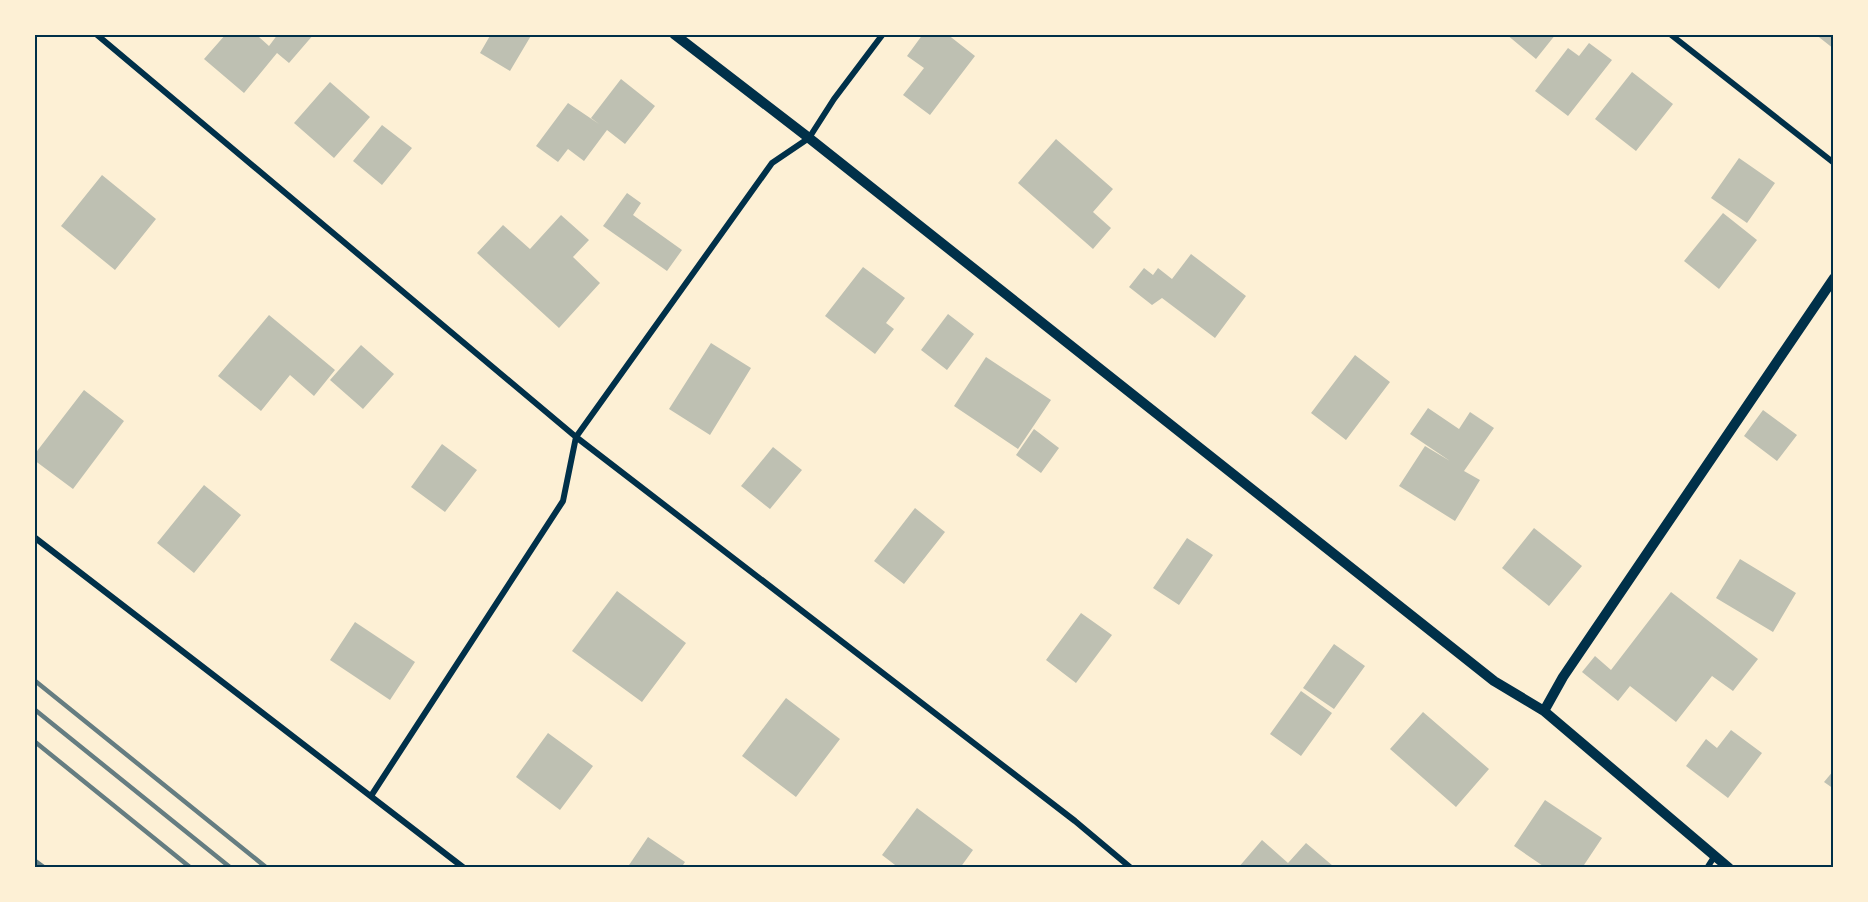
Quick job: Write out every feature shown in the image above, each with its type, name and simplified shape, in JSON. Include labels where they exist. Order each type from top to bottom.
[{"type":"street","points":[[96,34],[576,437],[1075,821],[1131,867]]},
{"type":"street","points":[[674,34],[809,138],[1494,681],[1544,711],[1729,867]]},
{"type":"street","points":[[371,796],[562,501],[576,437],[772,163],[809,138],[834,99],[883,34]]},
{"type":"street","points":[[1671,34],[1833,163]]},
{"type":"street","points":[[1544,711],[1563,677],[1833,278]]},
{"type":"street","points":[[34,537],[464,867]]},
{"type":"street","points":[[1707,867],[1714,856]]},
{"type":"building","points":[[226,34],[261,34],[259,37],[269,46],[278,34],[314,34],[289,63],[277,53],[244,93],[204,59]]},
{"type":"building","points":[[491,34],[532,34],[510,71],[480,53]]},
{"type":"building","points":[[923,34],[947,34],[975,56],[930,115],[903,95],[924,68],[907,56]]},
{"type":"building","points":[[1506,34],[1556,34],[1536,59]]},
{"type":"building","points":[[1815,34],[1834,34],[1834,49]]},
{"type":"building","points":[[1589,43],[1612,60],[1568,116],[1535,91],[1568,48],[1579,56]]},
{"type":"building","points":[[1632,72],[1673,104],[1636,151],[1595,119]]},
{"type":"building","points":[[621,79],[655,106],[625,144],[607,130],[584,161],[568,149],[558,162],[536,146],[568,103],[599,124],[591,118]]},
{"type":"building","points":[[330,82],[370,117],[334,158],[294,123]]},
{"type":"building","points":[[382,125],[412,148],[382,185],[353,161]]},
{"type":"building","points":[[1056,139],[1113,189],[1093,212],[1111,228],[1093,249],[1018,183]]},
{"type":"building","points":[[1739,158],[1775,183],[1747,223],[1711,198]]},
{"type":"building","points":[[102,175],[156,219],[115,270],[61,226]]},
{"type":"building","points":[[627,193],[641,203],[633,215],[682,250],[667,271],[603,226]]},
{"type":"building","points":[[1723,213],[1757,240],[1719,289],[1684,261]]},
{"type":"building","points":[[561,215],[589,240],[573,257],[600,283],[559,328],[477,253],[503,225],[530,249]]},
{"type":"building","points":[[1191,254],[1246,296],[1215,338],[1162,298],[1152,305],[1129,287],[1144,268],[1153,275],[1158,268],[1172,279]]},
{"type":"building","points":[[863,267],[905,298],[886,323],[894,329],[875,354],[825,316]]},
{"type":"building","points":[[948,314],[974,334],[947,370],[921,350]]},
{"type":"building","points":[[269,315],[335,370],[314,396],[290,375],[261,411],[218,376]]},
{"type":"building","points":[[711,343],[751,368],[710,435],[669,409]]},
{"type":"building","points":[[361,345],[394,374],[363,409],[330,380]]},
{"type":"building","points":[[1355,355],[1390,382],[1346,440],[1311,413]]},
{"type":"building","points":[[986,357],[1051,400],[1018,449],[954,406]]},
{"type":"building","points":[[84,390],[124,421],[73,489],[34,460],[34,455]]},
{"type":"building","points":[[1428,408],[1459,429],[1470,412],[1494,428],[1464,471],[1480,480],[1455,521],[1399,486],[1425,446],[1450,461],[1410,434]]},
{"type":"building","points":[[1763,410],[1797,435],[1777,461],[1744,436]]},
{"type":"building","points":[[1034,429],[1059,448],[1041,473],[1016,455]]},
{"type":"building","points":[[442,444],[477,470],[445,512],[411,487]]},
{"type":"building","points":[[773,447],[802,470],[770,509],[741,486]]},
{"type":"building","points":[[204,485],[241,515],[194,573],[157,543]]},
{"type":"building","points":[[915,508],[945,532],[904,584],[874,561]]},
{"type":"building","points":[[1534,528],[1582,566],[1549,606],[1502,568]]},
{"type":"building","points":[[1187,538],[1213,555],[1179,605],[1153,588]]},
{"type":"building","points":[[1740,559],[1796,593],[1773,632],[1716,598]]},
{"type":"building","points":[[617,591],[686,643],[642,702],[572,651]]},
{"type":"building","points":[[1671,592],[1758,659],[1733,691],[1712,676],[1676,722],[1630,686],[1618,701],[1582,672],[1595,656],[1611,670]]},
{"type":"building","points":[[1081,613],[1112,635],[1076,683],[1046,660]]},
{"type":"building","points":[[355,622],[415,662],[390,700],[330,660]]},
{"type":"building","points":[[1334,644],[1365,666],[1334,709],[1303,688]]},
{"type":"building","points":[[1301,691],[1332,713],[1301,756],[1270,734]]},
{"type":"building","points":[[786,698],[840,739],[796,797],[742,756]]},
{"type":"building","points":[[1423,712],[1489,769],[1456,807],[1390,749]]},
{"type":"building","points":[[1731,730],[1762,753],[1728,798],[1686,766],[1706,739],[1717,748]]},
{"type":"building","points":[[548,733],[593,766],[560,810],[516,777]]},
{"type":"building","points":[[1834,770],[1834,789],[1824,782]]},
{"type":"building","points":[[1545,800],[1602,838],[1582,868],[1546,868],[1514,846]]},
{"type":"building","points":[[917,808],[973,850],[960,868],[899,868],[882,855]]},
{"type":"building","points":[[648,837],[685,862],[681,868],[627,868]]},
{"type":"building","points":[[1262,840],[1288,863],[1306,843],[1333,866],[1238,868]]},
{"type":"railway","points":[[34,680],[267,868]]},
{"type":"railway","points":[[34,709],[231,868]]},
{"type":"railway","points":[[34,741],[191,868]]},
{"type":"railway","points":[[34,860],[45,868]]}]
